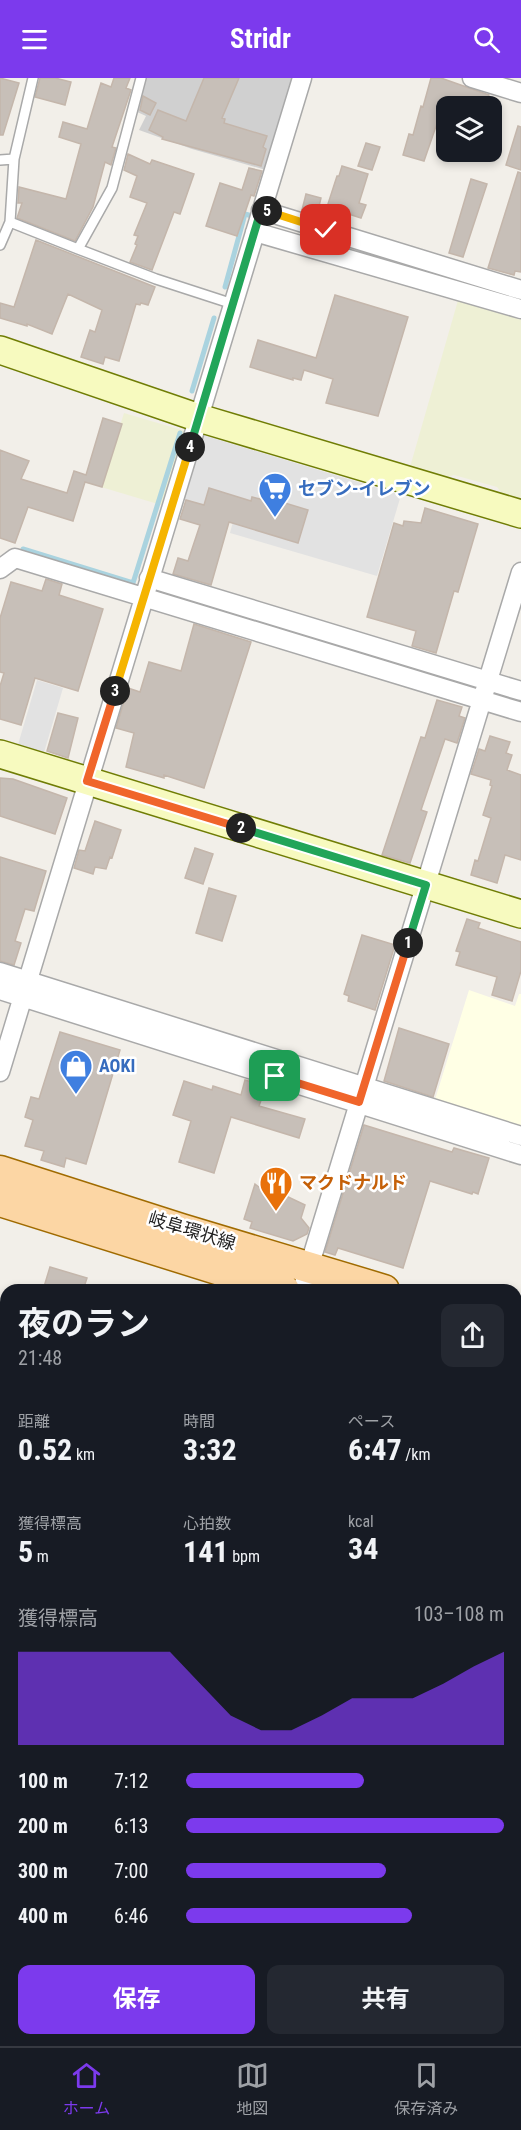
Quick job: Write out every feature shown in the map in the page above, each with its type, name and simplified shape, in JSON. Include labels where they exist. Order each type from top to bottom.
[{"type":"main road","name":"岐阜環状線","points":[[0,1171],[181,1229],[306,1278],[345,1284]]},
{"type":"main road","name":"岐阜環状線","points":[[0,1201],[265,1284]]},
{"type":"street","points":[[0,1072],[302,78]]},
{"type":"street","points":[[472,78],[521,93]]},
{"type":"street","points":[[261,210],[521,290]]},
{"type":"street","points":[[255,232],[521,309]]},
{"type":"street","points":[[1,354],[199,418],[521,514]]},
{"type":"street","points":[[0,569],[15,558],[521,712]]},
{"type":"street","points":[[306,1278],[521,572]]},
{"type":"street","points":[[149,578],[521,691]]},
{"type":"street","points":[[0,754],[521,914]]},
{"type":"street","points":[[0,972],[25,989],[362,1094],[521,1136]]},
{"type":"street","points":[[0,990],[25,989]]},
{"type":"street","points":[[362,1094],[521,1155]]},
{"type":"lane","points":[[0,245],[10,222],[14,159],[33,78]]},
{"type":"lane","points":[[78,249],[112,188],[141,78]]},
{"type":"lane","points":[[0,159],[14,159]]},
{"type":"lane","points":[[10,222],[156,279],[233,304]]},
{"type":"shaded area","points":[[143,78],[294,78],[266,170],[192,149],[139,130],[146,116],[135,111]]},
{"type":"shaded area","points":[[459,297],[521,315],[521,501],[505,497],[497,487],[454,475],[445,478],[410,467]]},
{"type":"shaded area","points":[[124,413],[188,432],[168,507],[101,487]]},
{"type":"shaded area","points":[[196,433],[401,495],[377,576],[230,533],[235,514],[176,497]]},
{"type":"shaded area","points":[[37,680],[63,688],[43,756],[17,748]]},
{"type":"shaded area","points":[[469,990],[515,1006],[521,994],[521,1133],[433,1106]]},
{"type":"building","points":[[0,78],[19,83],[3,135],[0,135]]},
{"type":"building","points":[[40,78],[55,78],[71,82],[65,105],[35,97]]},
{"type":"building","points":[[114,78],[130,78],[126,88],[131,90],[112,147],[116,148],[111,165],[105,162],[93,207],[75,241],[17,218],[22,203],[18,203],[19,187],[66,199],[81,144],[59,137],[63,122],[87,129],[101,83],[111,87]]},
{"type":"building","points":[[204,78],[239,78],[222,118],[225,119],[224,123],[267,136],[261,166],[162,139],[163,137],[149,130],[158,110],[186,121]]},
{"type":"building","points":[[431,78],[441,78],[489,95],[436,96],[436,126],[424,161],[403,155],[409,134],[413,135],[421,106],[423,107]]},
{"type":"building","points":[[143,96],[156,103],[150,115],[140,110]]},
{"type":"building","points":[[518,126],[521,127],[521,170],[506,165]]},
{"type":"building","points":[[366,143],[380,147],[372,170],[358,166]]},
{"type":"building","points":[[128,154],[150,164],[152,160],[194,174],[180,214],[174,212],[152,270],[130,262],[137,245],[135,244],[138,236],[134,235],[147,203],[130,197],[137,176],[124,170]]},
{"type":"building","points":[[342,166],[368,174],[359,203],[366,205],[361,218],[327,207]]},
{"type":"building","points":[[249,168],[262,171],[237,236],[206,226],[220,183],[242,190]]},
{"type":"building","points":[[518,172],[521,173],[521,272],[515,271],[514,275],[488,268]]},
{"type":"building","points":[[471,179],[487,184],[463,257],[449,253]]},
{"type":"building","points":[[306,194],[321,198],[317,214],[302,210]]},
{"type":"building","points":[[36,240],[155,287],[148,305],[136,304],[119,361],[105,357],[103,364],[81,357],[90,330],[95,332],[102,310],[68,294],[52,334],[27,324],[27,326],[0,318],[0,303],[14,307]]},
{"type":"building","points":[[335,295],[408,317],[378,416],[326,403],[333,379],[304,370],[301,380],[293,378],[293,380],[250,367],[258,340],[316,358]]},
{"type":"building","points":[[103,418],[122,424],[102,487],[85,482],[73,521],[28,507],[15,543],[0,538],[0,450],[29,461],[21,479],[67,493],[74,471],[86,475]]},
{"type":"building","points":[[209,488],[251,501],[252,497],[264,500],[265,497],[308,510],[298,543],[229,522],[211,585],[173,574],[178,558],[188,561],[200,525],[180,519],[186,500],[204,505]]},
{"type":"building","points":[[425,508],[478,524],[458,592],[454,591],[436,653],[412,646],[416,631],[367,617],[394,523],[403,526],[404,521],[421,523]]},
{"type":"building","points":[[46,579],[62,584],[59,595],[103,609],[78,691],[35,678],[21,725],[0,719],[0,686],[4,673],[0,672],[0,618],[11,582],[42,591]]},
{"type":"building","points":[[194,624],[251,642],[204,788],[164,775],[164,778],[126,767],[134,733],[116,728],[128,688],[140,692],[149,662],[181,671]]},
{"type":"building","points":[[437,700],[462,707],[459,716],[465,718],[457,743],[445,739],[421,810],[427,812],[410,863],[382,855],[421,737],[425,738]]},
{"type":"building","points":[[58,713],[78,718],[68,758],[47,751]]},
{"type":"building","points":[[490,736],[510,742],[506,753],[512,755],[507,770],[521,775],[521,860],[505,855],[497,883],[471,875],[475,860],[478,861],[491,818],[483,815],[492,786],[490,785],[491,780],[471,774],[479,749],[485,751]]},
{"type":"building","points":[[0,778],[13,779],[67,798],[55,834],[0,816]]},
{"type":"building","points":[[95,821],[121,830],[106,869],[95,867],[93,874],[74,868],[79,850],[85,851]]},
{"type":"building","points":[[195,848],[213,854],[203,884],[185,878]]},
{"type":"building","points":[[0,857],[46,871],[34,911],[25,909],[15,941],[21,943],[14,965],[0,961]]},
{"type":"building","points":[[209,888],[236,896],[222,941],[196,933]]},
{"type":"building","points":[[467,919],[480,923],[478,928],[521,942],[521,971],[512,1001],[492,995],[497,977],[456,965],[460,952],[456,951]]},
{"type":"building","points":[[362,935],[395,945],[375,1010],[348,1001],[349,996],[344,994]]},
{"type":"building","points":[[399,1028],[449,1044],[433,1097],[384,1081]]},
{"type":"building","points":[[60,1032],[120,1050],[86,1164],[66,1158],[64,1167],[41,1160],[44,1151],[25,1146],[33,1120],[25,1117],[31,1097],[39,1099]]},
{"type":"building","points":[[245,1080],[266,1086],[259,1106],[305,1119],[299,1138],[231,1117],[214,1173],[179,1162],[191,1121],[173,1115],[184,1081],[212,1090],[213,1086],[241,1095]]},
{"type":"building","points":[[364,1125],[452,1152],[454,1148],[489,1158],[478,1194],[430,1181],[403,1268],[338,1248],[335,1255],[325,1252]]},
{"type":"building","points":[[255,1184],[264,1191],[279,1197],[280,1193],[305,1205],[301,1218],[309,1228],[307,1234],[293,1241],[250,1228],[252,1222],[244,1219]]},
{"type":"building","points":[[50,1267],[87,1278],[85,1284],[45,1284]]},
{"type":"waterway","points":[[225,287],[245,214],[252,216]]},
{"type":"waterway","points":[[192,391],[214,318]]},
{"type":"waterway","points":[[23,549],[133,583],[180,433]]},
{"type":"waterway","points":[[161,592],[345,649]]},
{"type":"place","name":"セブン-イレブン","points":[[275,518]]},
{"type":"place","name":"AOKI","points":[[76,1095]]},
{"type":"place","name":"マクドナルド","points":[[276,1212]]},
{"type":"route","points":[[275,1076],[359,1102],[426,885],[87,781],[261,210],[326,230]]}]
